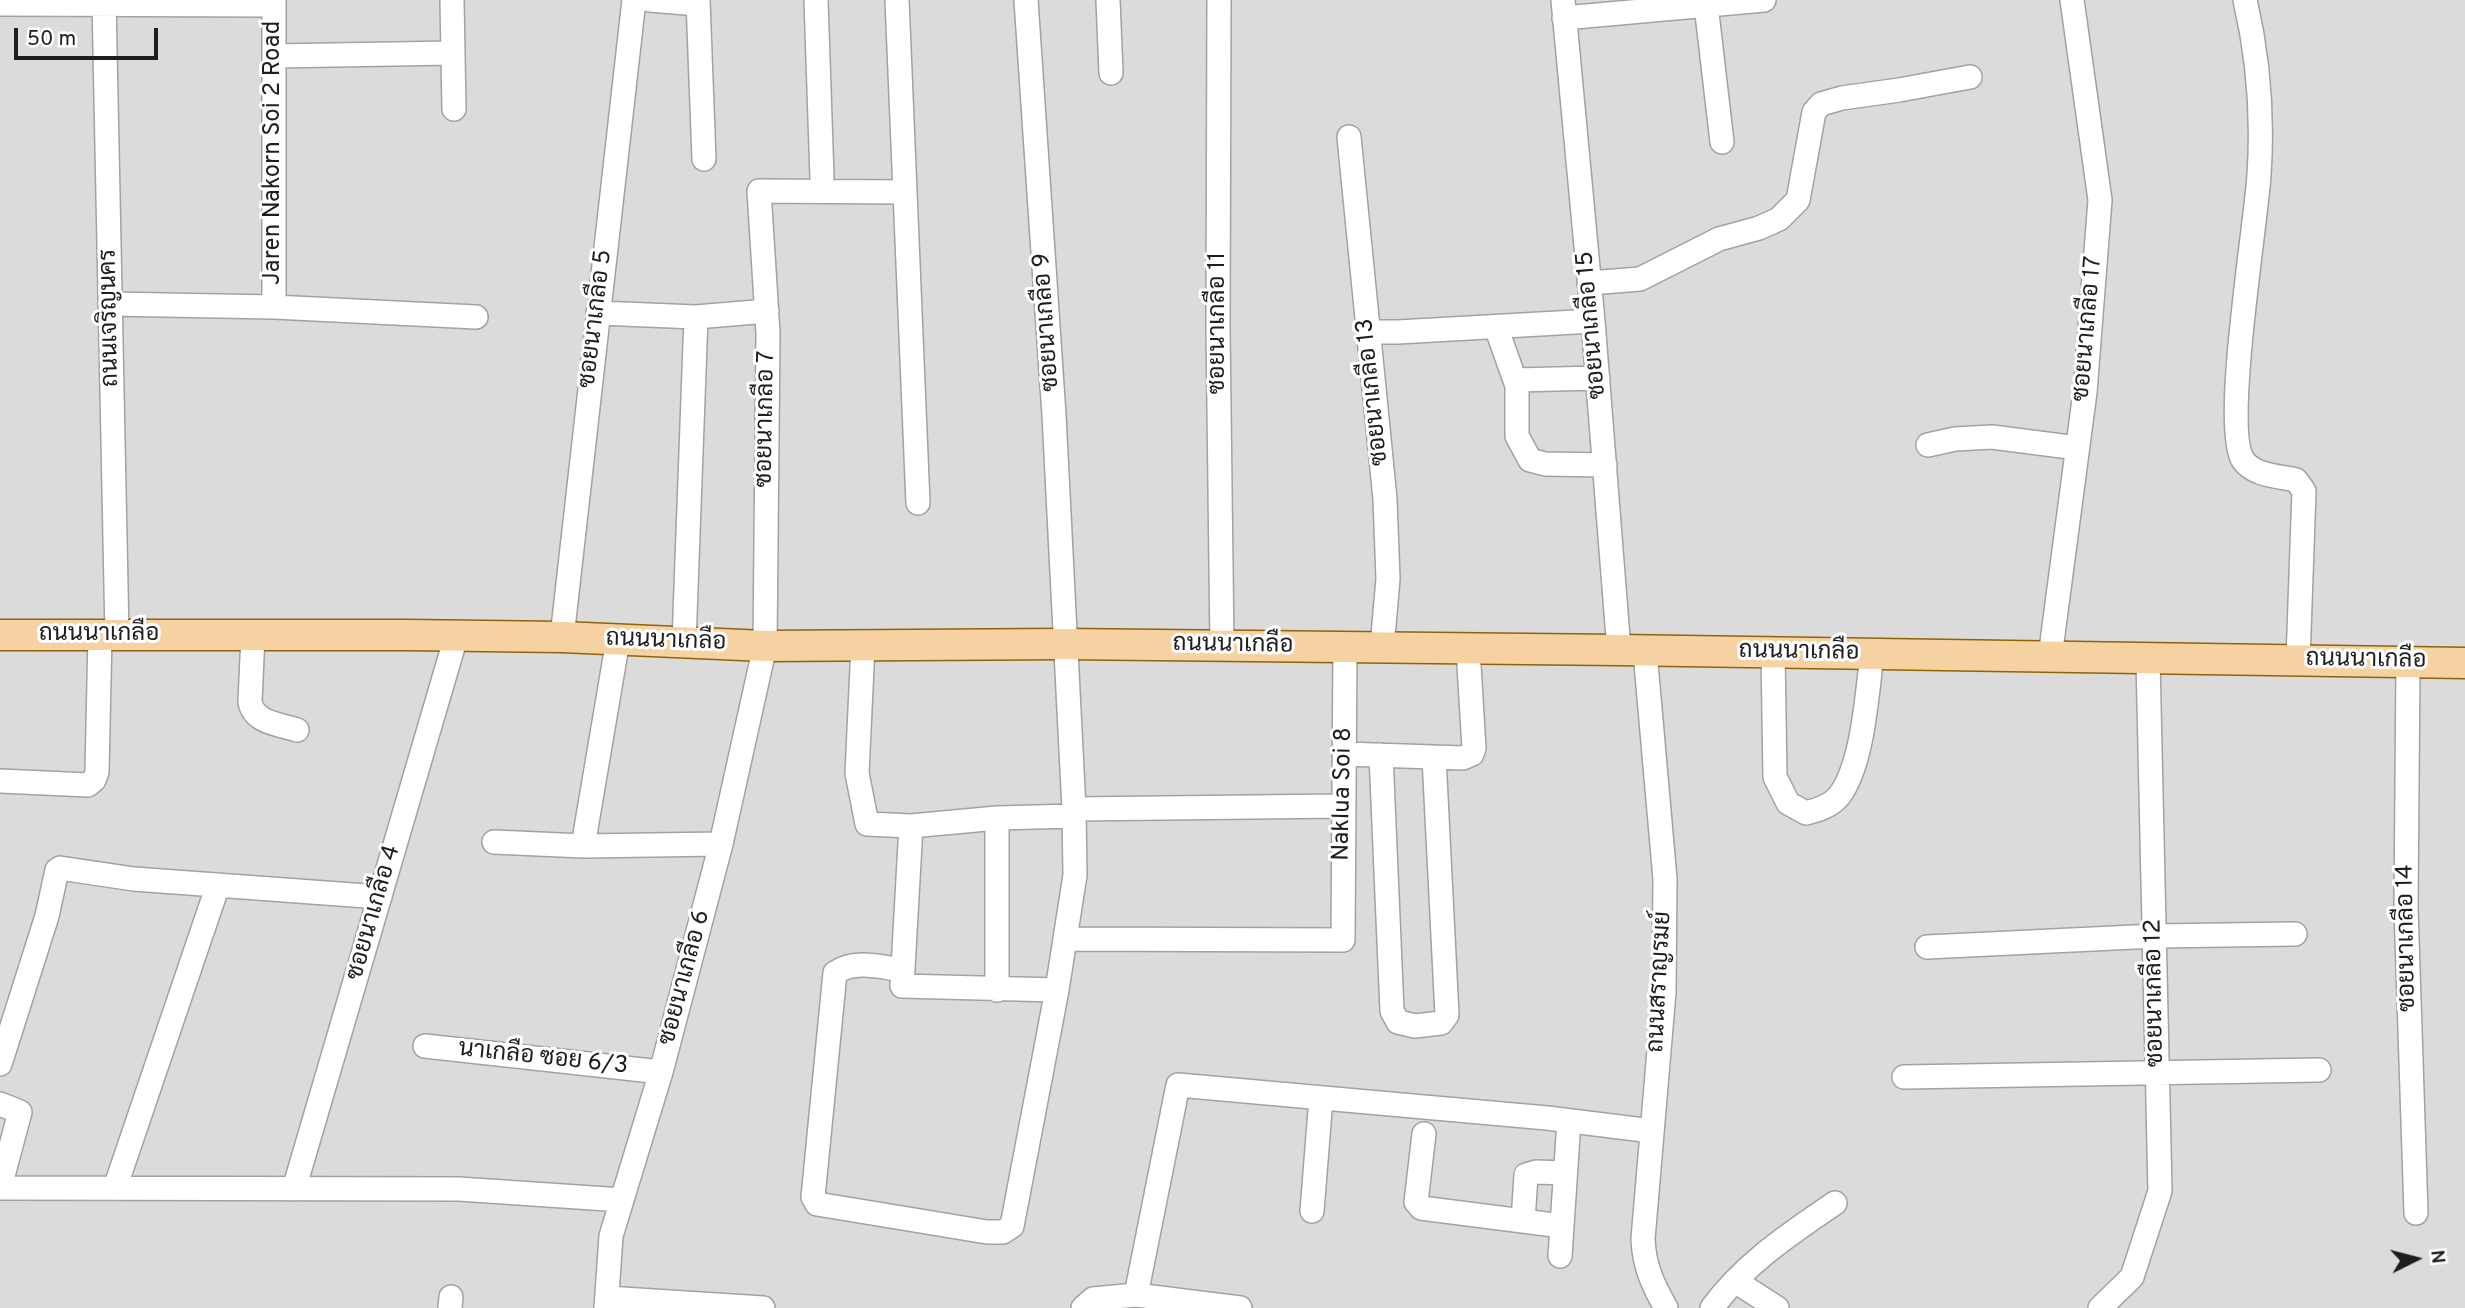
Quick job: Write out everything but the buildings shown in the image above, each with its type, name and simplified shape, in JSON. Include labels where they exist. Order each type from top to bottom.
[{"type":"main road","name":"ถนนนาเกลือ","points":[[0,635],[562,637],[765,646],[1065,644],[1381,647],[2465,663]]},
{"type":"street","points":[[452,0],[454,109]]},
{"type":"street","name":"ซอยนาเกลือ 5","points":[[562,637],[634,0]]},
{"type":"street","points":[[650,0],[698,2],[704,159]]},
{"type":"street","points":[[816,0],[822,178]]},
{"type":"street","points":[[897,0],[918,503]]},
{"type":"street","name":"ซอยนาเกลือ 9","points":[[903,970],[846,965],[835,973],[813,1189],[817,1203],[988,1232],[1003,1232],[1012,1226],[1057,990],[1075,875],[1054,415],[1026,0]]},
{"type":"street","points":[[1108,0],[1111,73]]},
{"type":"street","name":"ซอยนาเกลือ 11","points":[[1219,0],[1218,328],[1222,646]]},
{"type":"street","points":[[1563,9],[1706,5],[1764,0]]},
{"type":"street","name":"ซอยนาเกลือ 17","points":[[2050,657],[2085,392],[2100,200],[2072,0]]},
{"type":"street","points":[[2245,0],[2254,40],[2259,173],[2236,396],[2236,442],[2243,459],[2253,470],[2296,480],[2304,491],[2298,660]]},
{"type":"street","name":"ถนนเจริญนคร","points":[[0,781],[88,785],[97,772],[109,635],[110,304],[104,2]]},
{"type":"street","points":[[0,4],[274,3]]},
{"type":"street","name":"Jaren Nakorn Soi 2 Road","points":[[274,3],[274,307]]},
{"type":"street","points":[[1706,5],[1723,142]]},
{"type":"street","name":"ซอยนาเกลือ 15","points":[[1563,9],[1594,321],[1605,465],[1632,651]]},
{"type":"street","points":[[274,56],[453,53]]},
{"type":"street","points":[[1590,283],[1640,279],[1719,239],[1759,228],[1779,219],[1798,201],[1814,112],[1821,104],[1842,98],[1970,77]]},
{"type":"street","name":"ซอยนาเกลือ 13","points":[[1349,137],[1384,499],[1388,579],[1381,647]]},
{"type":"street","name":"ซอยนาเกลือ 7","points":[[765,646],[766,310],[759,191],[905,192]]},
{"type":"street","points":[[110,304],[274,307],[476,317]]},
{"type":"street","points":[[597,313],[696,317],[766,310]]},
{"type":"street","points":[[684,642],[696,317]]},
{"type":"street","points":[[1368,332],[1594,321]]},
{"type":"street","points":[[1496,327],[1515,380],[1517,436],[1530,460],[1545,464],[1605,465]]},
{"type":"street","points":[[1515,380],[1598,378]]},
{"type":"street","points":[[1928,445],[1955,439],[1992,436],[2077,448]]},
{"type":"street","points":[[253,635],[250,702],[252,710],[261,719],[297,730]]},
{"type":"street","name":"ซอยนาเกลือ 4","points":[[294,1188],[456,637]]},
{"type":"street","points":[[583,845],[618,640]]},
{"type":"street","name":"ซอยนาเกลือ 6","points":[[607,1303],[611,1236],[661,1072],[721,844],[765,646]]},
{"type":"street","points":[[863,646],[857,773],[867,824],[911,826],[1074,812],[1343,806]]},
{"type":"street","name":"Naklua Soi 8","points":[[1065,939],[1343,940],[1345,648]]},
{"type":"street","points":[[1344,754],[1464,758],[1472,754],[1474,748],[1468,649]]},
{"type":"street","name":"ถนนสราญรมย์","points":[[1632,651],[1665,879],[1664,992],[1643,1239],[1644,1260],[1651,1282],[1666,1308]]},
{"type":"street","points":[[1773,653],[1776,777],[1788,803],[1806,813],[1821,809],[1838,797],[1848,779],[1858,749],[1872,654]]},
{"type":"street","name":"ซอยนาเกลือ 12","points":[[2100,1308],[2132,1277],[2160,1191],[2148,660]]},
{"type":"street","name":"ซอยนาเกลือ 14","points":[[2408,663],[2406,908],[2416,1213]]},
{"type":"street","points":[[1381,755],[1392,1011],[1398,1022],[1415,1026],[1441,1023],[1447,1015],[1434,757]]},
{"type":"street","points":[[997,818],[997,990]]},
{"type":"street","points":[[911,826],[902,986],[1057,990]]},
{"type":"street","points":[[494,842],[583,845],[721,844]]},
{"type":"street","points":[[0,1064],[47,916],[57,870],[380,897]]},
{"type":"street","points":[[115,1188],[218,885]]},
{"type":"street","points":[[1927,947],[2155,936],[2295,934]]},
{"type":"street","name":"นาเกลือ ซอย 6/3","points":[[425,1046],[661,1072]]},
{"type":"street","points":[[1903,1077],[2319,1070]]},
{"type":"street","points":[[1136,1295],[1178,1085],[1652,1131]]},
{"type":"street","points":[[1312,1211],[1321,1098]]},
{"type":"street","points":[[0,1104],[20,1112],[0,1187],[459,1189],[622,1200]]},
{"type":"street","points":[[1560,1256],[1569,1121]]},
{"type":"street","points":[[1424,1134],[1416,1202],[1421,1208],[1562,1226]]},
{"type":"street","points":[[1523,1221],[1527,1175],[1536,1172],[1565,1173]]},
{"type":"street","points":[[1712,1308],[1764,1253],[1835,1203]]},
{"type":"street","points":[[1735,1281],[1777,1308]]},
{"type":"street","points":[[1083,1308],[1093,1299],[1136,1295],[1240,1308]]},
{"type":"street","points":[[607,1303],[763,1308]]},
{"type":"shaded area","points":[[0,0],[2465,0],[2465,1308],[0,1308]]}]
